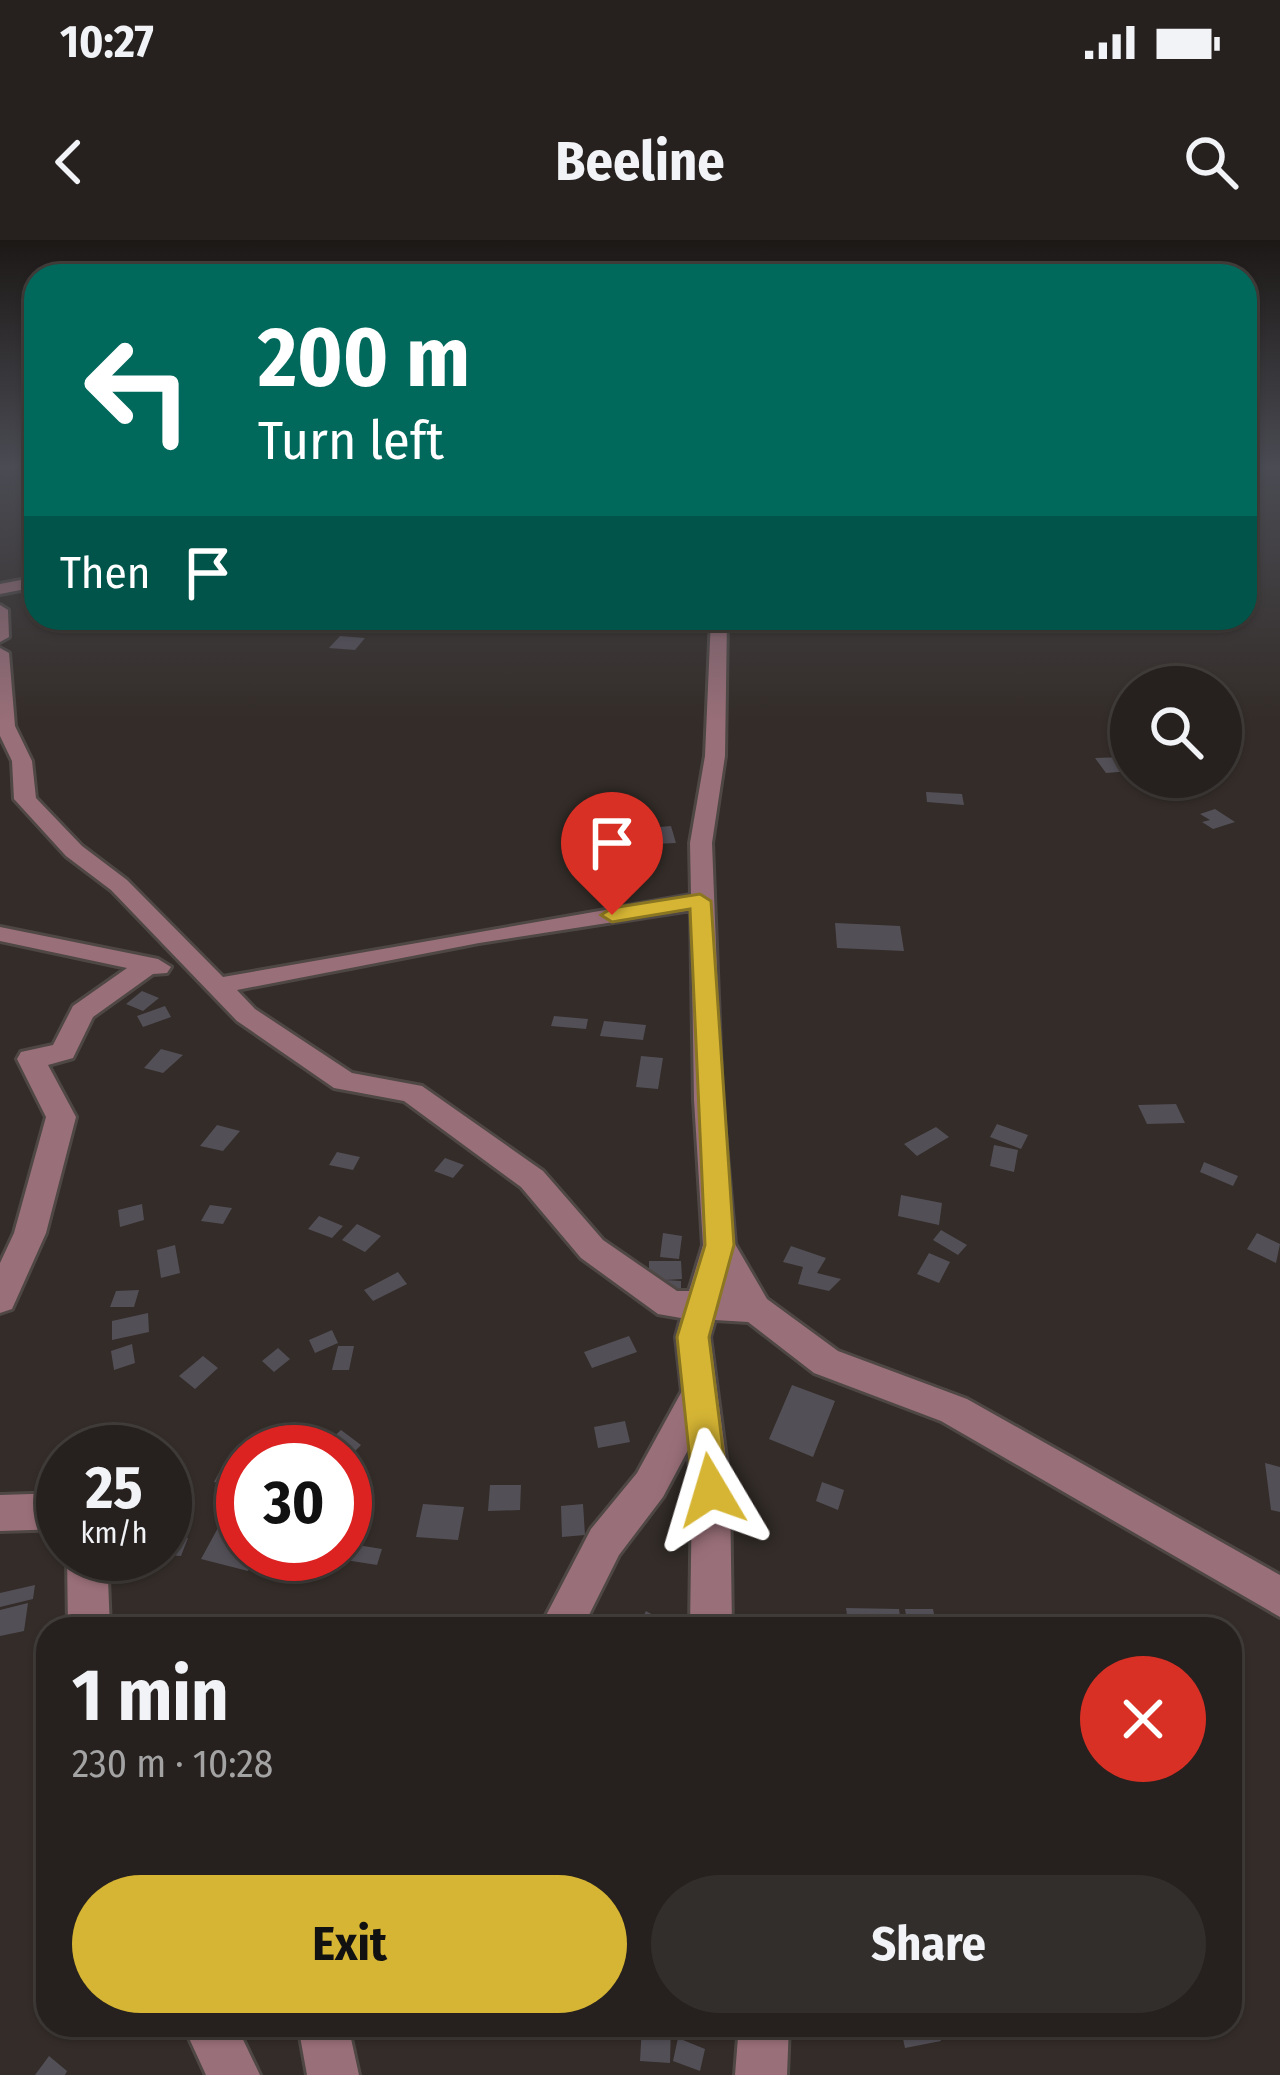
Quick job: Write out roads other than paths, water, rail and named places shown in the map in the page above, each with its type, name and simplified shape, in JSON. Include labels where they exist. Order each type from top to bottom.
[{"type":"street","points":[[0,610],[0,637]]},
{"type":"street","points":[[711,1617],[711,1490],[693,1337],[719,1245],[700,901],[701,843],[715,756],[718,630]]},
{"type":"street","points":[[0,653],[5,726],[22,761],[25,800],[74,851],[119,885],[246,1015],[344,1081],[412,1093],[532,1179],[592,1249],[670,1304],[755,1309]]},
{"type":"street","points":[[0,934],[214,982],[700,901]]},
{"type":"street","points":[[0,1299],[30,1233],[61,1117],[31,1059],[63,1052],[82,1012],[149,965]]},
{"type":"street","points":[[719,1245],[755,1309],[826,1362],[954,1410],[1280,1598]]},
{"type":"street","points":[[566,1617],[605,1542],[650,1485],[699,1393]]},
{"type":"street","points":[[0,1513],[36,1512]]},
{"type":"street","points":[[88,1581],[89,1617]]},
{"type":"street","points":[[214,2037],[234,2075]]},
{"type":"street","points":[[325,2037],[333,2075]]},
{"type":"street","points":[[761,2075],[763,2037]]}]
